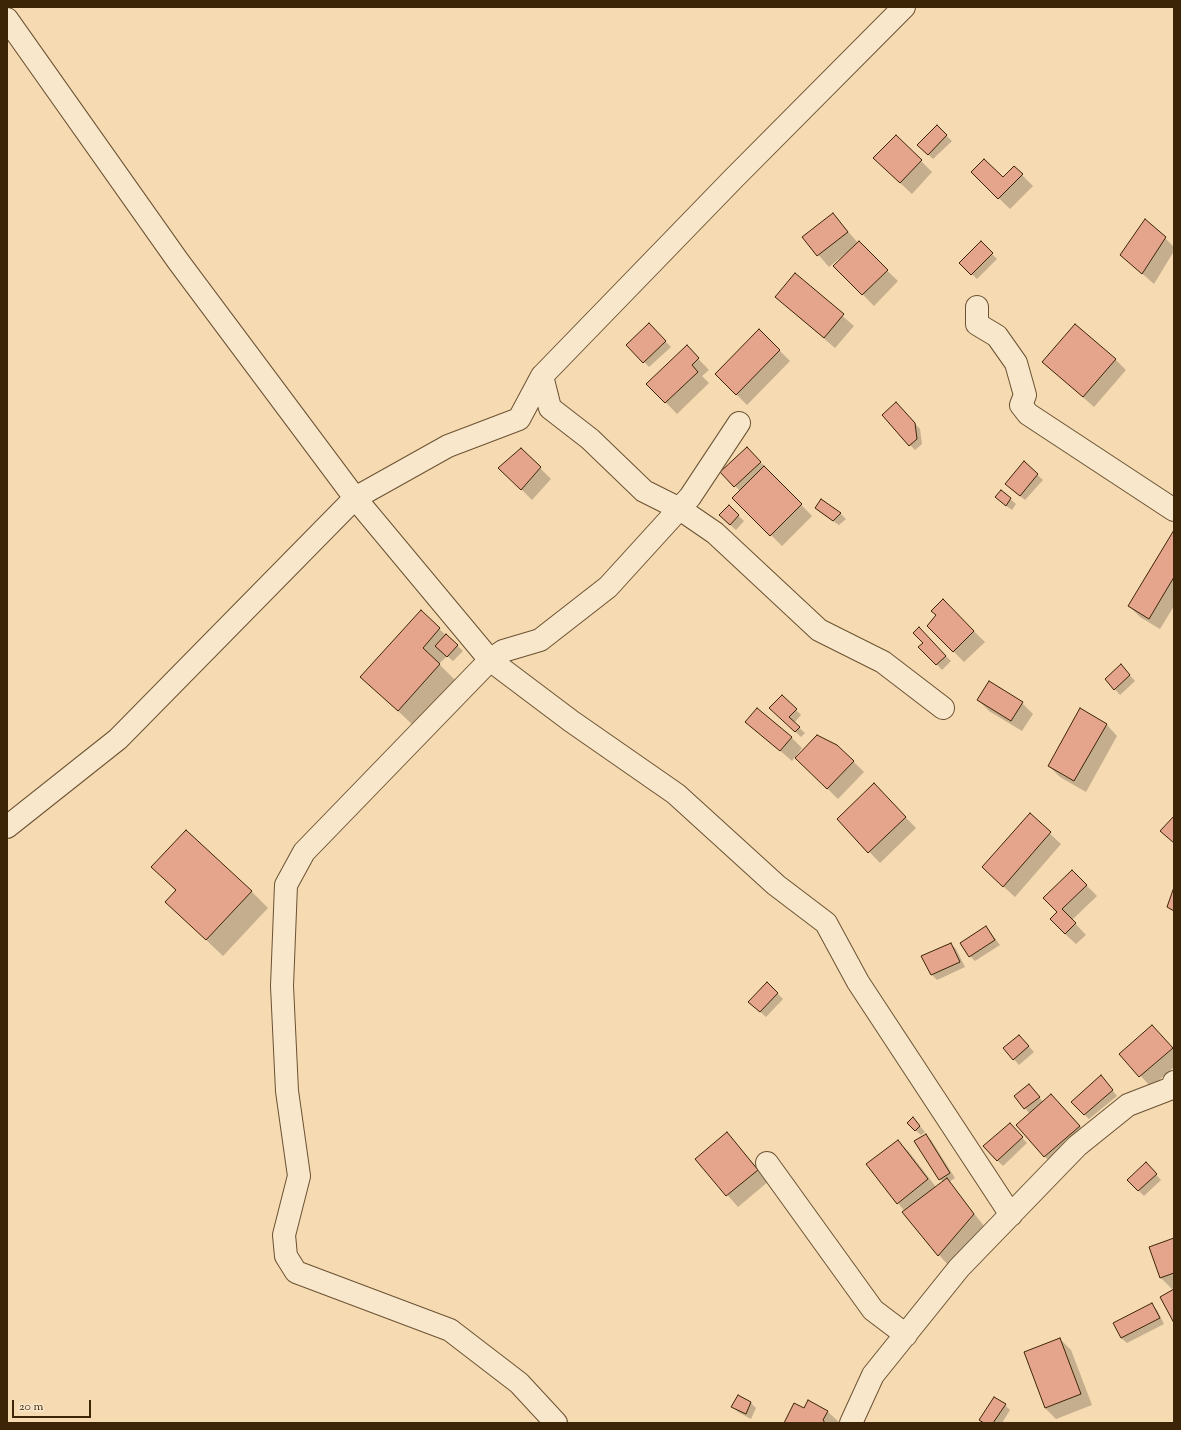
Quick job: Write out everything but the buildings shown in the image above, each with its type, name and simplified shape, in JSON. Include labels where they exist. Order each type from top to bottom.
[{"type":"street","points":[[7,827],[118,738],[355,498],[448,446],[519,420],[542,376],[740,172],[904,7]]},
{"type":"street","points":[[7,18],[178,261],[355,498],[490,660],[571,721],[676,794],[776,885],[826,923],[862,989],[1011,1215]]},
{"type":"street","points":[[977,307],[977,324],[998,336],[1016,363],[1024,395],[1021,405],[1028,414],[1055,430],[1174,510]]},
{"type":"street","points":[[542,376],[550,408],[590,439],[644,491],[680,509],[715,533],[819,630],[883,662],[943,708]]},
{"type":"street","points":[[556,1423],[519,1383],[450,1330],[296,1272],[286,1256],[284,1235],[299,1176],[287,1091],[282,986],[286,885],[304,852],[490,660],[503,651],[540,640],[608,587],[690,497],[739,423]]},
{"type":"street","points":[[851,1423],[873,1375],[959,1268],[1077,1146],[1128,1104],[1173,1086]]},
{"type":"street","points":[[767,1163],[873,1310],[906,1335]]}]
